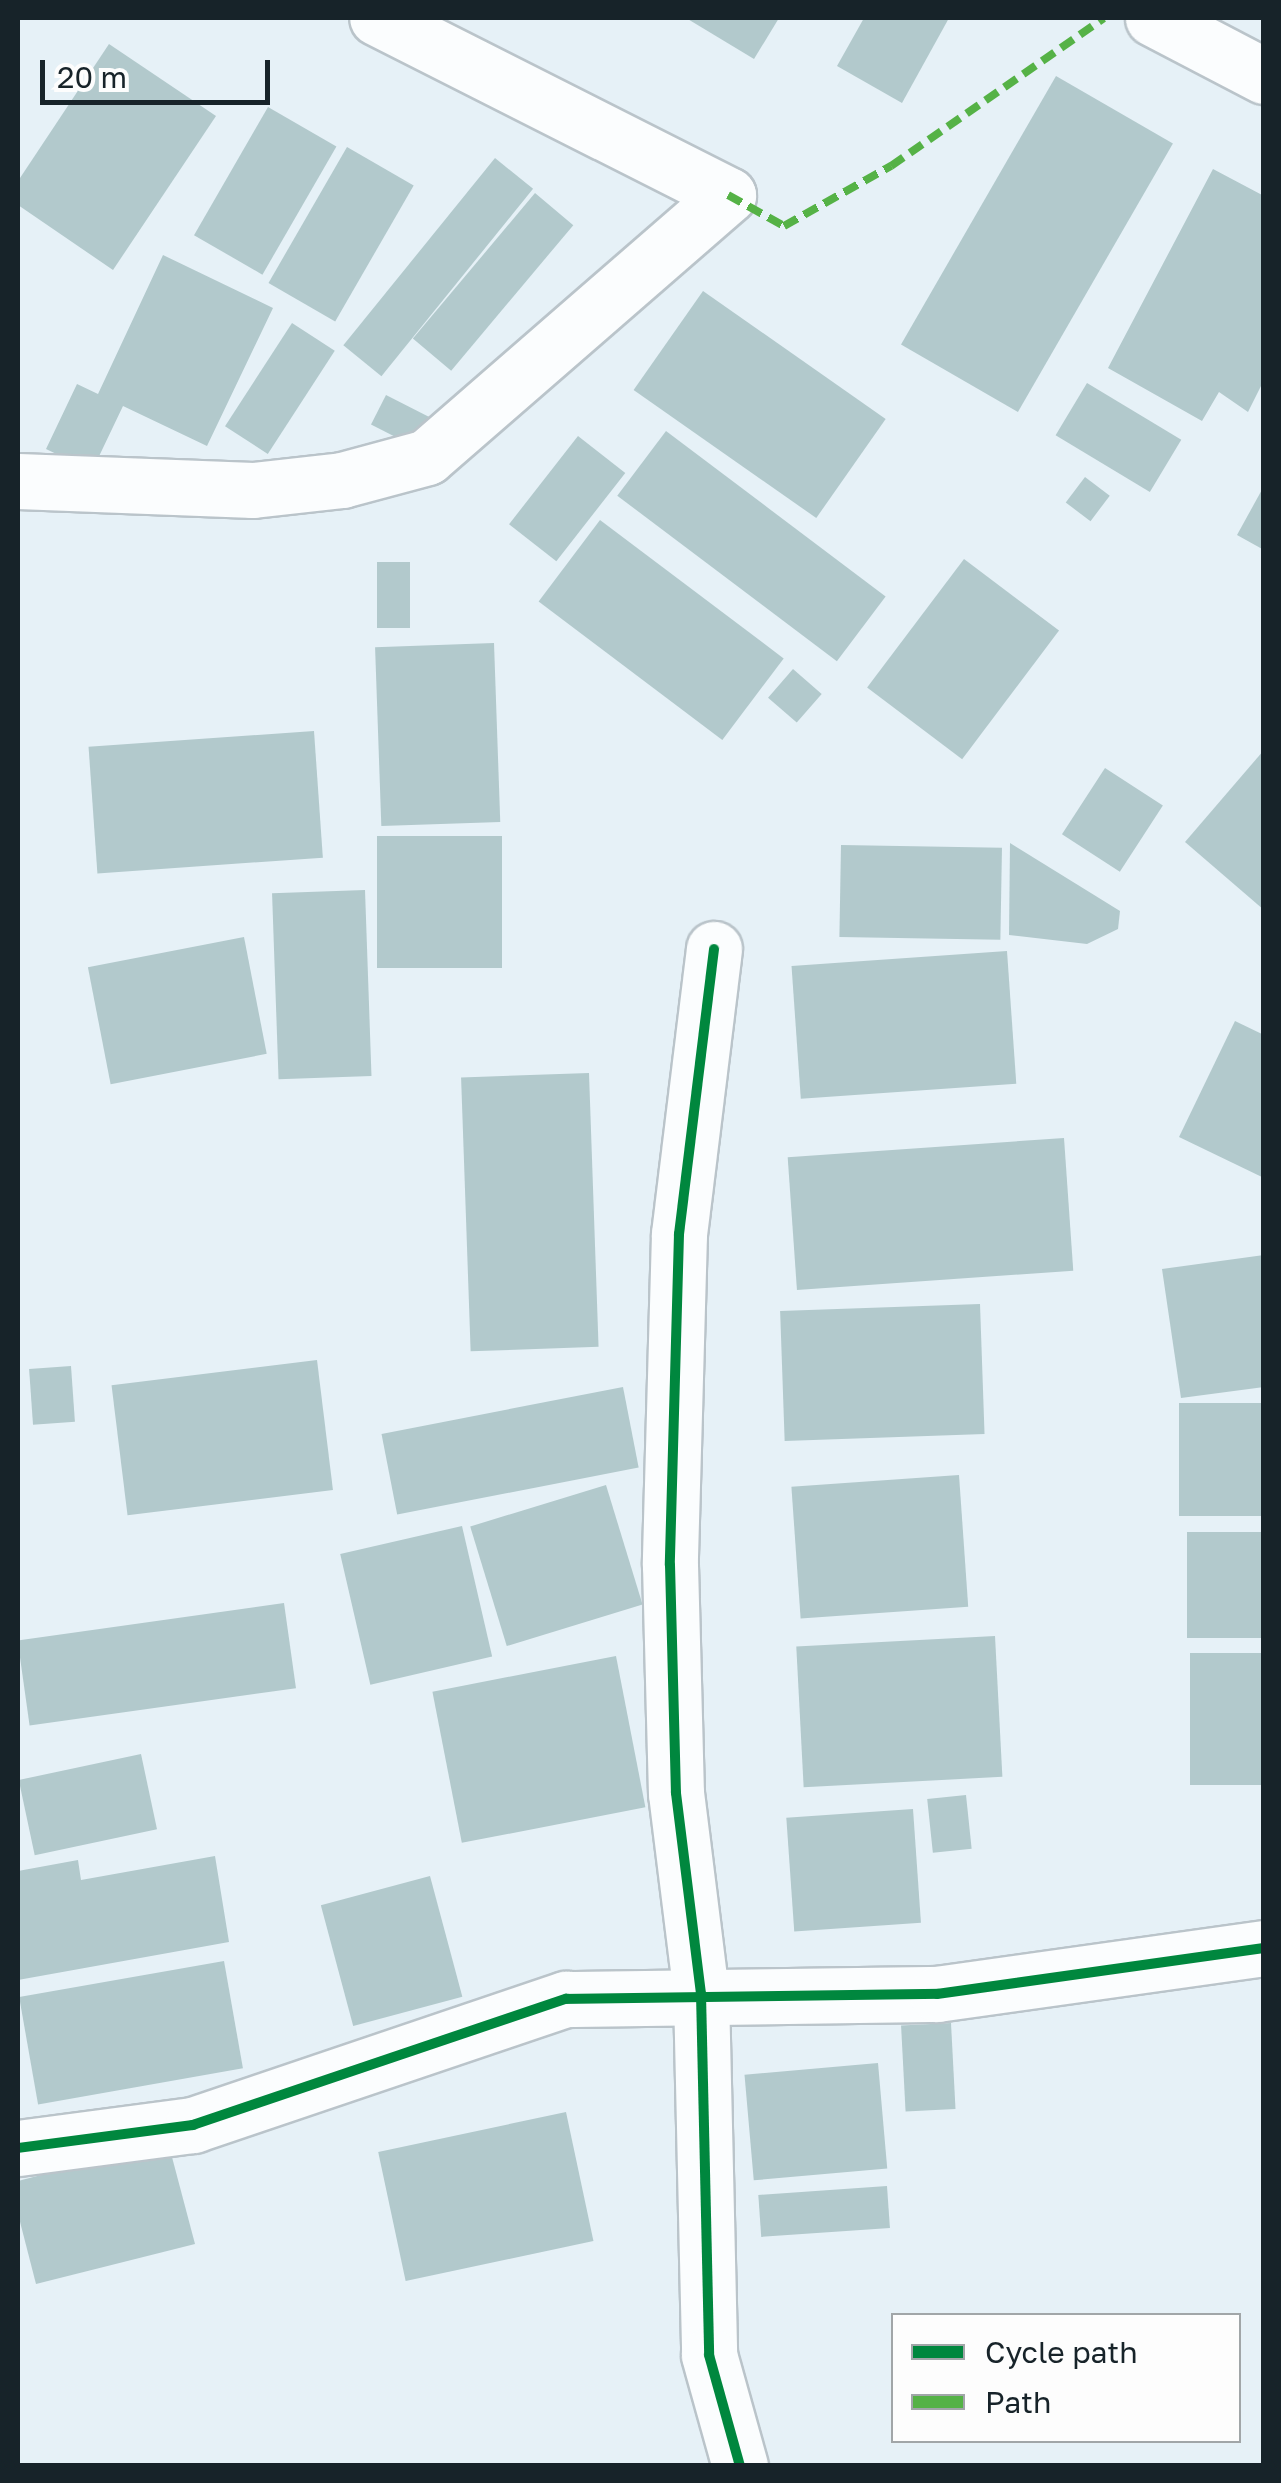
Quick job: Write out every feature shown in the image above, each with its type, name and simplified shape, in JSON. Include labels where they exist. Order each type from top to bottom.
[{"type":"street","points":[[18,481],[253,490],[342,480],[427,457],[728,195],[377,18]]},
{"type":"street","points":[[1153,18],[1264,76]]},
{"type":"street","points":[[714,950],[679,1234],[670,1565],[676,1793],[700,1994],[709,2354],[740,2466]]},
{"type":"street","points":[[18,2148],[193,2125],[566,1998],[936,1994],[1264,1948]]},
{"type":"building","points":[[686,18],[779,18],[754,59]]},
{"type":"building","points":[[864,18],[949,18],[902,103],[837,66]]},
{"type":"building","points":[[109,44],[216,116],[113,270],[18,205],[18,181]]},
{"type":"building","points":[[1056,76],[1173,144],[1018,412],[901,344]]},
{"type":"building","points":[[268,107],[336,146],[262,275],[194,235]]},
{"type":"building","points":[[347,147],[414,185],[335,321],[268,283]]},
{"type":"building","points":[[495,158],[533,189],[381,376],[343,345]]},
{"type":"building","points":[[1213,169],[1264,196],[1264,380],[1248,412],[1219,392],[1202,421],[1108,368]]},
{"type":"building","points":[[535,193],[573,225],[451,371],[413,339]]},
{"type":"building","points":[[163,255],[273,308],[207,446],[123,406],[92,471],[46,449],[77,384],[98,394]]},
{"type":"building","points":[[703,291],[886,419],[816,518],[634,390]]},
{"type":"building","points":[[292,323],[335,351],[268,454],[225,426]]},
{"type":"building","points":[[1087,383],[1181,440],[1150,492],[1056,435]]},
{"type":"building","points":[[386,395],[439,422],[424,451],[371,424]]},
{"type":"building","points":[[666,431],[886,596],[837,661],[617,496]]},
{"type":"building","points":[[578,436],[625,473],[556,561],[509,524]]},
{"type":"building","points":[[1085,477],[1110,496],[1090,521],[1066,503]]},
{"type":"building","points":[[1264,486],[1264,550],[1237,535]]},
{"type":"building","points":[[600,520],[784,658],[722,740],[539,601]]},
{"type":"building","points":[[964,559],[1059,631],[962,759],[867,688]]},
{"type":"building","points":[[377,562],[410,562],[410,628],[377,628]]},
{"type":"building","points":[[494,643],[500,822],[381,826],[375,647]]},
{"type":"building","points":[[793,669],[822,694],[797,723],[768,698]]},
{"type":"building","points":[[314,731],[323,858],[97,873],[89,747]]},
{"type":"building","points":[[1264,750],[1264,910],[1185,842]]},
{"type":"building","points":[[1105,768],[1163,806],[1120,872],[1062,834]]},
{"type":"building","points":[[377,836],[502,836],[502,968],[377,968]]},
{"type":"building","points":[[1010,843],[1120,911],[1118,929],[1087,944],[1009,935]]},
{"type":"building","points":[[841,845],[1002,848],[1000,940],[839,937]]},
{"type":"building","points":[[365,890],[371,1076],[279,1079],[272,893]]},
{"type":"building","points":[[244,937],[267,1054],[111,1084],[88,967]]},
{"type":"building","points":[[1007,951],[1016,1084],[801,1099],[792,966]]},
{"type":"building","points":[[1235,1021],[1264,1035],[1264,1178],[1179,1137]]},
{"type":"building","points":[[589,1073],[599,1347],[471,1351],[461,1077]]},
{"type":"building","points":[[1064,1138],[1073,1271],[797,1290],[788,1157]]},
{"type":"building","points":[[1264,1255],[1264,1387],[1181,1398],[1162,1269]]},
{"type":"building","points":[[980,1304],[985,1434],[785,1441],[780,1311]]},
{"type":"building","points":[[317,1360],[333,1490],[128,1515],[112,1385]]},
{"type":"building","points":[[71,1366],[75,1422],[33,1425],[29,1369]]},
{"type":"building","points":[[623,1387],[639,1467],[397,1514],[382,1434]]},
{"type":"building","points":[[1179,1403],[1264,1403],[1264,1516],[1179,1516]]},
{"type":"building","points":[[959,1475],[968,1607],[801,1618],[791,1487]]},
{"type":"building","points":[[606,1485],[643,1605],[507,1646],[470,1527]]},
{"type":"building","points":[[462,1526],[492,1657],[370,1685],[340,1554]]},
{"type":"building","points":[[1187,1532],[1264,1532],[1264,1638],[1187,1638]]},
{"type":"building","points":[[284,1603],[296,1688],[30,1726],[18,1640]]},
{"type":"building","points":[[995,1636],[1002,1777],[804,1787],[796,1646]]},
{"type":"building","points":[[1190,1653],[1264,1653],[1264,1785],[1190,1785]]},
{"type":"building","points":[[616,1656],[645,1807],[462,1843],[432,1692]]},
{"type":"building","points":[[141,1754],[157,1829],[35,1855],[19,1780]]},
{"type":"building","points":[[966,1795],[972,1849],[933,1853],[927,1799]]},
{"type":"building","points":[[913,1809],[921,1923],[794,1932],[786,1818]]},
{"type":"building","points":[[215,1856],[229,1942],[18,1980],[18,1871],[78,1860],[81,1880]]},
{"type":"building","points":[[430,1876],[462,1997],[353,2026],[321,1905]]},
{"type":"building","points":[[224,1961],[243,2068],[38,2104],[19,1997]]},
{"type":"building","points":[[951,2023],[956,2109],[906,2111],[901,2026]]},
{"type":"building","points":[[878,2063],[887,2169],[754,2180],[745,2075]]},
{"type":"building","points":[[566,2112],[593,2241],[406,2281],[378,2152]]},
{"type":"building","points":[[168,2142],[195,2244],[36,2284],[18,2214],[18,2181]]},
{"type":"building","points":[[887,2186],[890,2228],[761,2237],[758,2195]]},
{"type":"marked path","points":[[728,195],[784,226],[891,166],[1104,18]]},
{"type":"cycle path","points":[[714,949],[679,1234],[670,1565],[676,1793],[701,1994],[709,2355],[740,2466]]},
{"type":"cycle path","points":[[18,2148],[193,2125],[566,1999],[937,1994],[1264,1948]]}]
